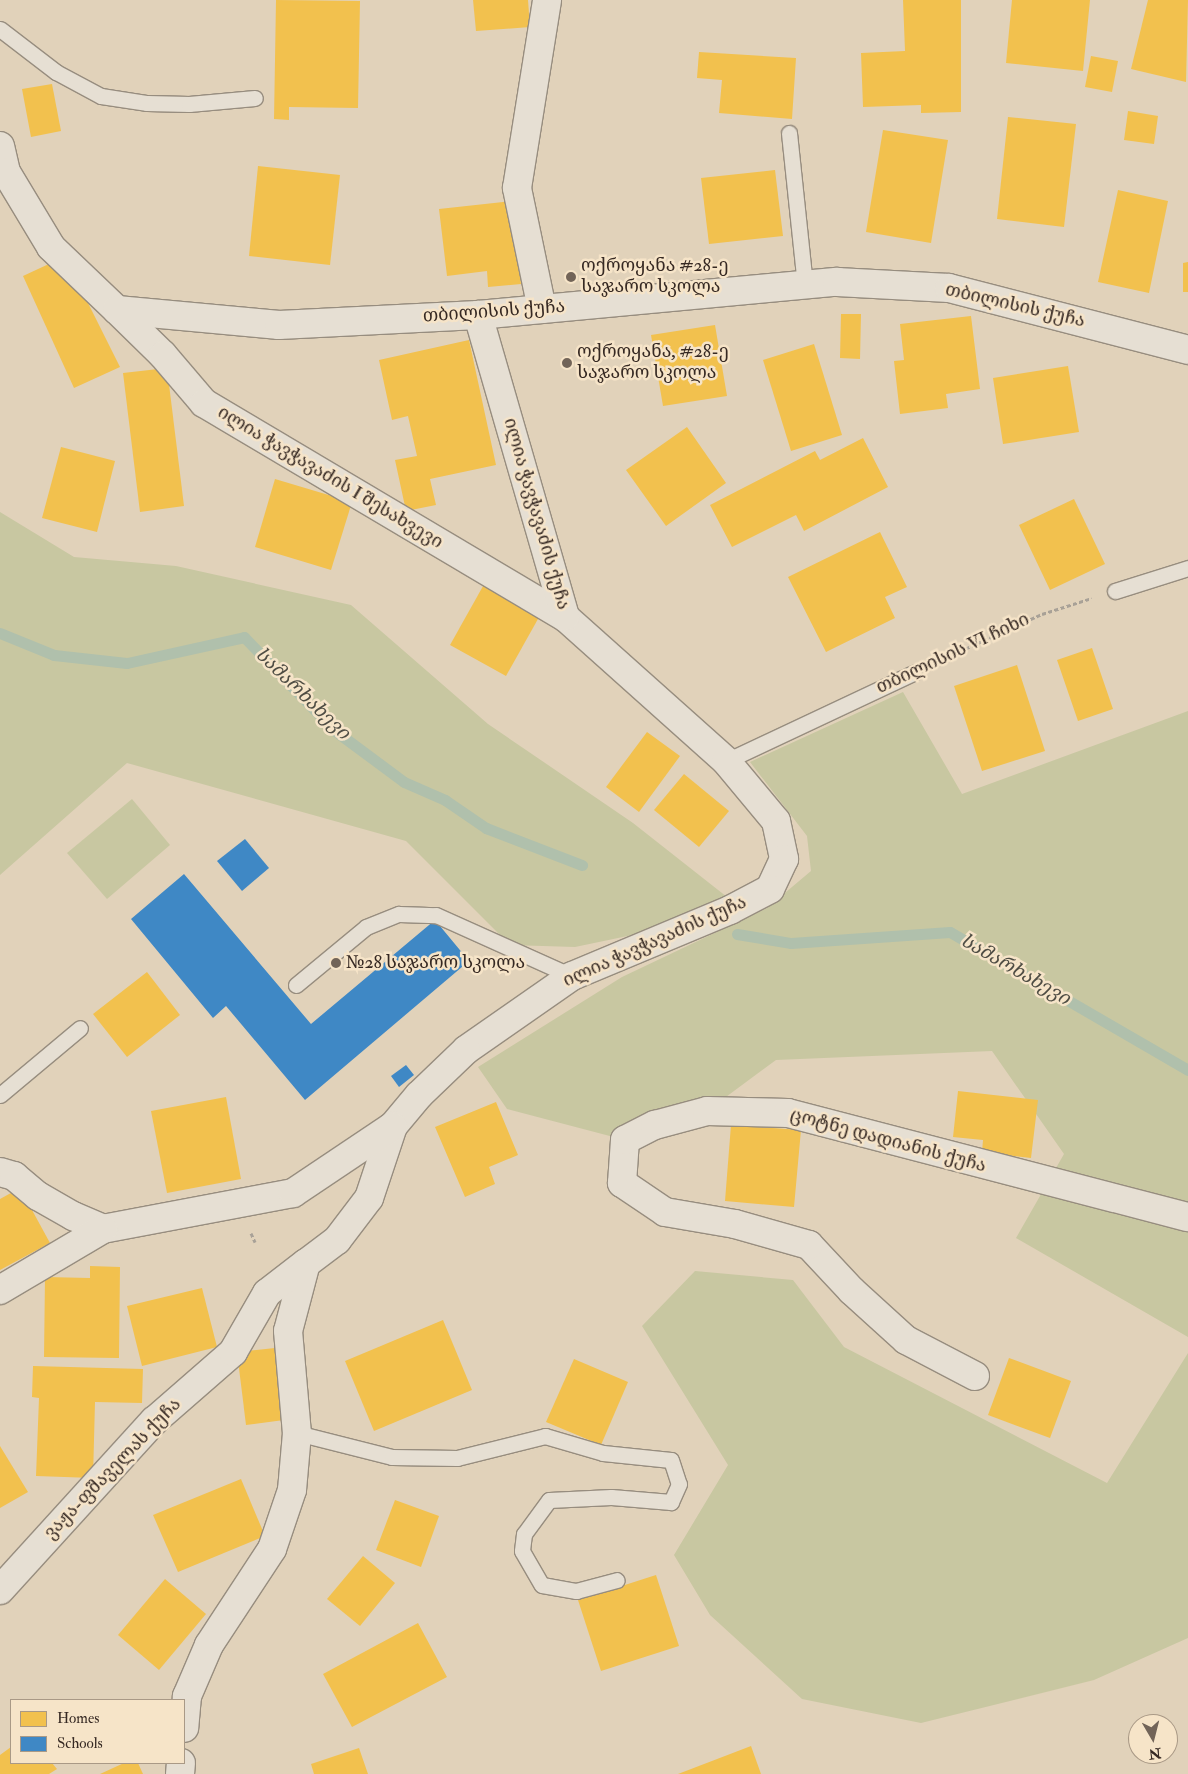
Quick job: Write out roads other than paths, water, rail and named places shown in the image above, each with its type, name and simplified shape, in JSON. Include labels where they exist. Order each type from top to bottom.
[{"type":"street","points":[[542,309],[516,188],[547,0]]},
{"type":"street","points":[[0,146],[6,172],[51,247],[117,310]]},
{"type":"street","name":"თბილისის ქუჩა","points":[[117,310],[279,325],[478,315],[837,282],[949,288],[1188,350]]},
{"type":"street","name":"ილია ჭავჭავაძის I შესახვევი","points":[[117,310],[163,354],[204,403],[565,617]]},
{"type":"street","name":"ილია ჭავჭავაძის ქუჩა","points":[[306,1263],[337,1240],[369,1198],[393,1126],[419,1095],[466,1050],[572,976],[730,910],[770,889],[784,859],[776,820],[726,761],[565,617],[478,315]]},
{"type":"street","name":"ცოტნე დადიანის ქუჩა","points":[[975,1376],[906,1340],[852,1291],[809,1245],[735,1224],[665,1212],[622,1183],[625,1140],[655,1125],[707,1111],[788,1113],[1188,1217]]},
{"type":"street","points":[[0,1290],[103,1229],[293,1193],[341,1164],[393,1126]]},
{"type":"street","points":[[5,1170],[38,1196],[103,1229]]},
{"type":"street","points":[[185,1717],[187,1696],[209,1645],[272,1549],[292,1490],[297,1433],[288,1331],[306,1263]]},
{"type":"street","name":"ვაჟა-ფშაველას ქუჩა","points":[[0,1590],[154,1421],[233,1352],[267,1293],[306,1263]]},
{"type":"lane","points":[[0,29],[56,72],[101,96],[146,103],[189,104],[255,98]]},
{"type":"lane","points":[[788,134],[805,285]]},
{"type":"lane","points":[[1115,592],[1188,568]]},
{"type":"lane","name":"თბილისის VI ჩიხი","points":[[726,761],[913,673]]},
{"type":"lane","points":[[296,985],[366,927],[399,914],[436,916],[572,976]]},
{"type":"lane","points":[[0,1095],[80,1028]]},
{"type":"lane","points":[[297,1433],[392,1457],[456,1458],[545,1436],[603,1453],[671,1460],[679,1484],[671,1502],[611,1497],[549,1500],[524,1534],[522,1551],[542,1585],[576,1591],[617,1580]]},
{"type":"waterway","name":"სამარხახევი","points":[[0,633],[54,655],[127,663],[244,637],[334,730],[404,782],[445,800],[486,828],[582,865]]},
{"type":"waterway","name":"სამარხახევი","points":[[737,934],[791,943],[950,932],[1188,1070]]},
{"type":"place","name":"ოქროყანა #28-ე საჯარო სკოლა","points":[[571,277]]},
{"type":"place","name":"ოქროყანა, #28-ე საჯარო სკოლა","points":[[567,363]]},
{"type":"place","name":"№28 საჯარო სკოლა","points":[[336,963]]}]
